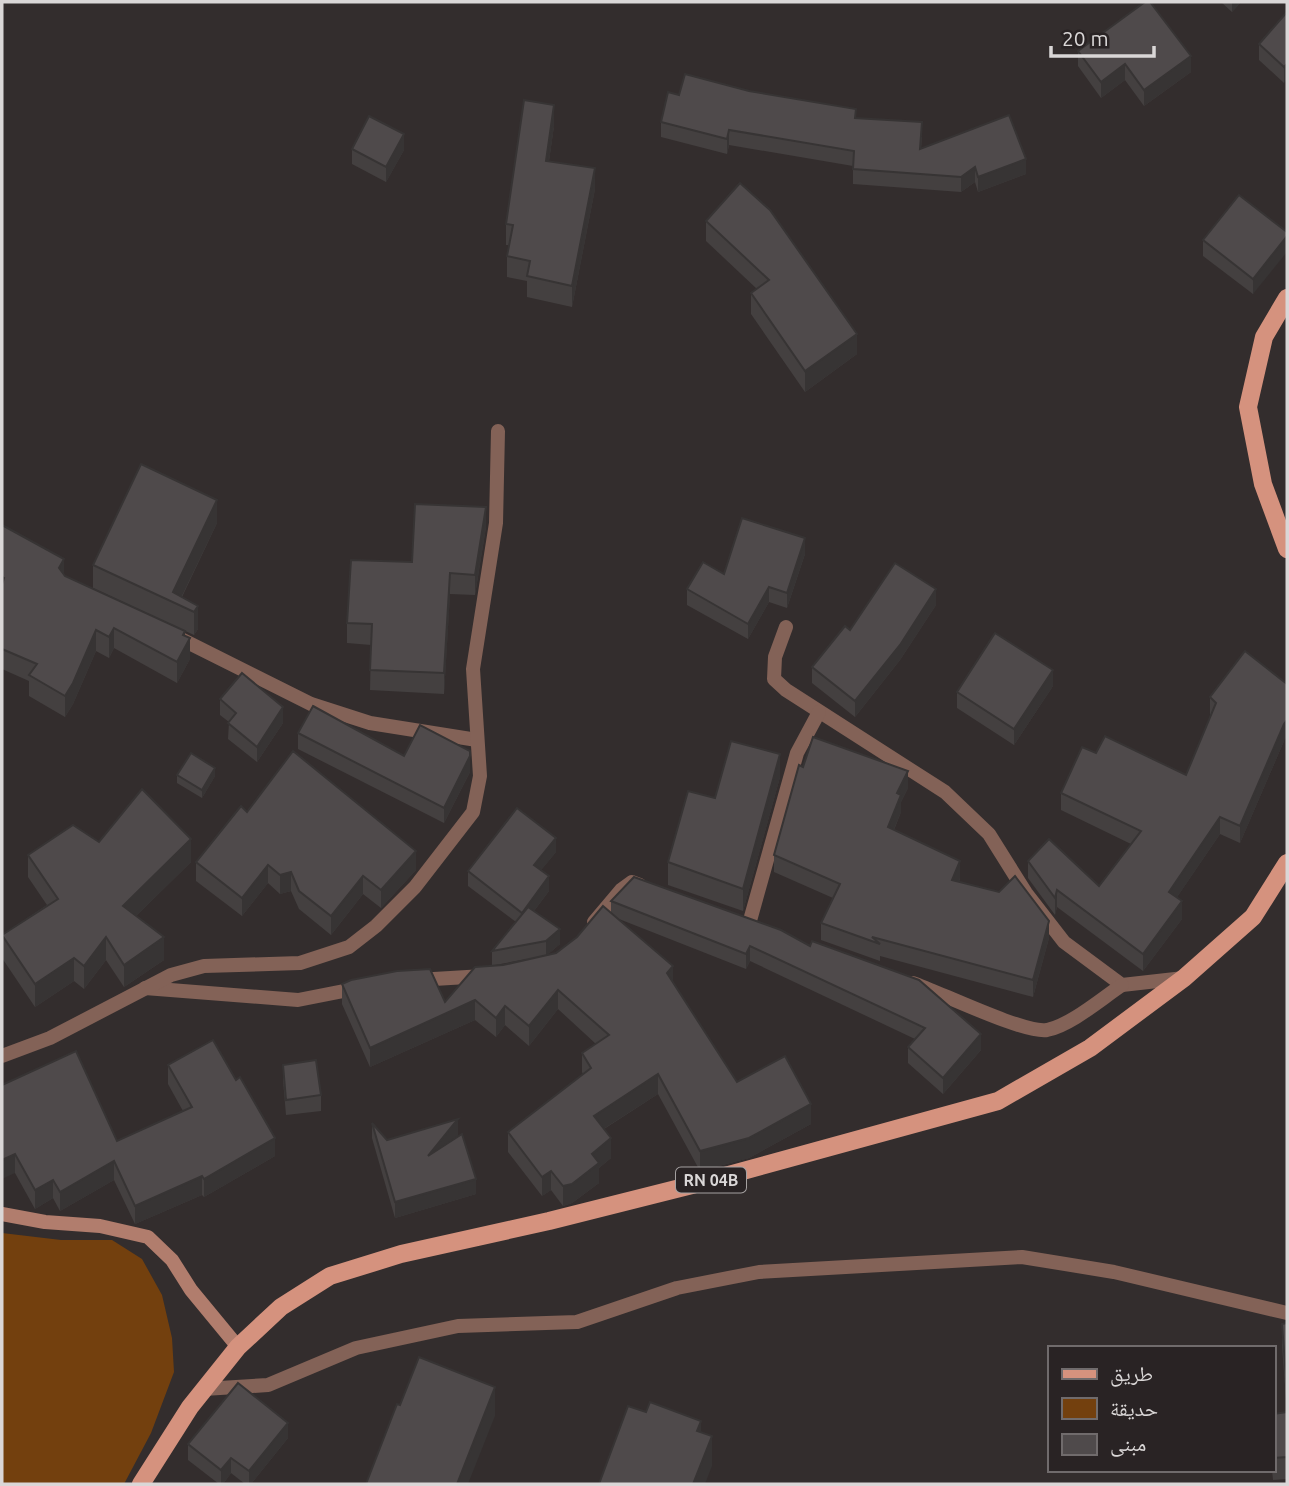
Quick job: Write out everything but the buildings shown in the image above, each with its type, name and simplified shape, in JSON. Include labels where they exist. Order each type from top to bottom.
[{"type":"main road","points":[[1287,298],[1264,337],[1248,407],[1263,484],[1287,550]]},
{"type":"main road","name":"RN 04B","points":[[141,1484],[190,1407],[238,1347],[281,1307],[330,1276],[401,1254],[666,1192],[998,1101],[1090,1048],[1184,978],[1253,917],[1287,863]]},
{"type":"street","points":[[2,1056],[50,1038],[171,975],[204,966],[300,963],[349,947],[376,926],[415,887],[473,813],[480,776],[473,669],[496,523],[498,431]]},
{"type":"street","points":[[786,627],[775,657],[774,679],[819,712],[945,792],[989,834],[1026,893],[1064,942],[1122,985]]},
{"type":"street","points":[[159,628],[311,704],[370,723],[477,740]]},
{"type":"street","points":[[749,924],[797,753],[819,712]]},
{"type":"street","points":[[587,930],[621,890],[632,882],[658,892]]},
{"type":"street","points":[[396,981],[501,975]]},
{"type":"street","points":[[904,980],[1010,1022],[1044,1031],[1062,1024],[1122,985],[1184,978]]},
{"type":"street","points":[[145,988],[298,1000],[370,986]]},
{"type":"street","points":[[2,1213],[45,1222],[100,1226],[148,1237],[172,1260],[191,1290],[238,1347]]},
{"type":"street","points":[[204,1389],[268,1385],[356,1348],[458,1326],[577,1322],[677,1288],[759,1272],[1022,1257],[1114,1272],[1287,1313]]},
{"type":"green space","points":[[2,1233],[61,1240],[112,1240],[142,1259],[162,1295],[172,1338],[174,1372],[151,1433],[124,1484],[2,1484]]}]
